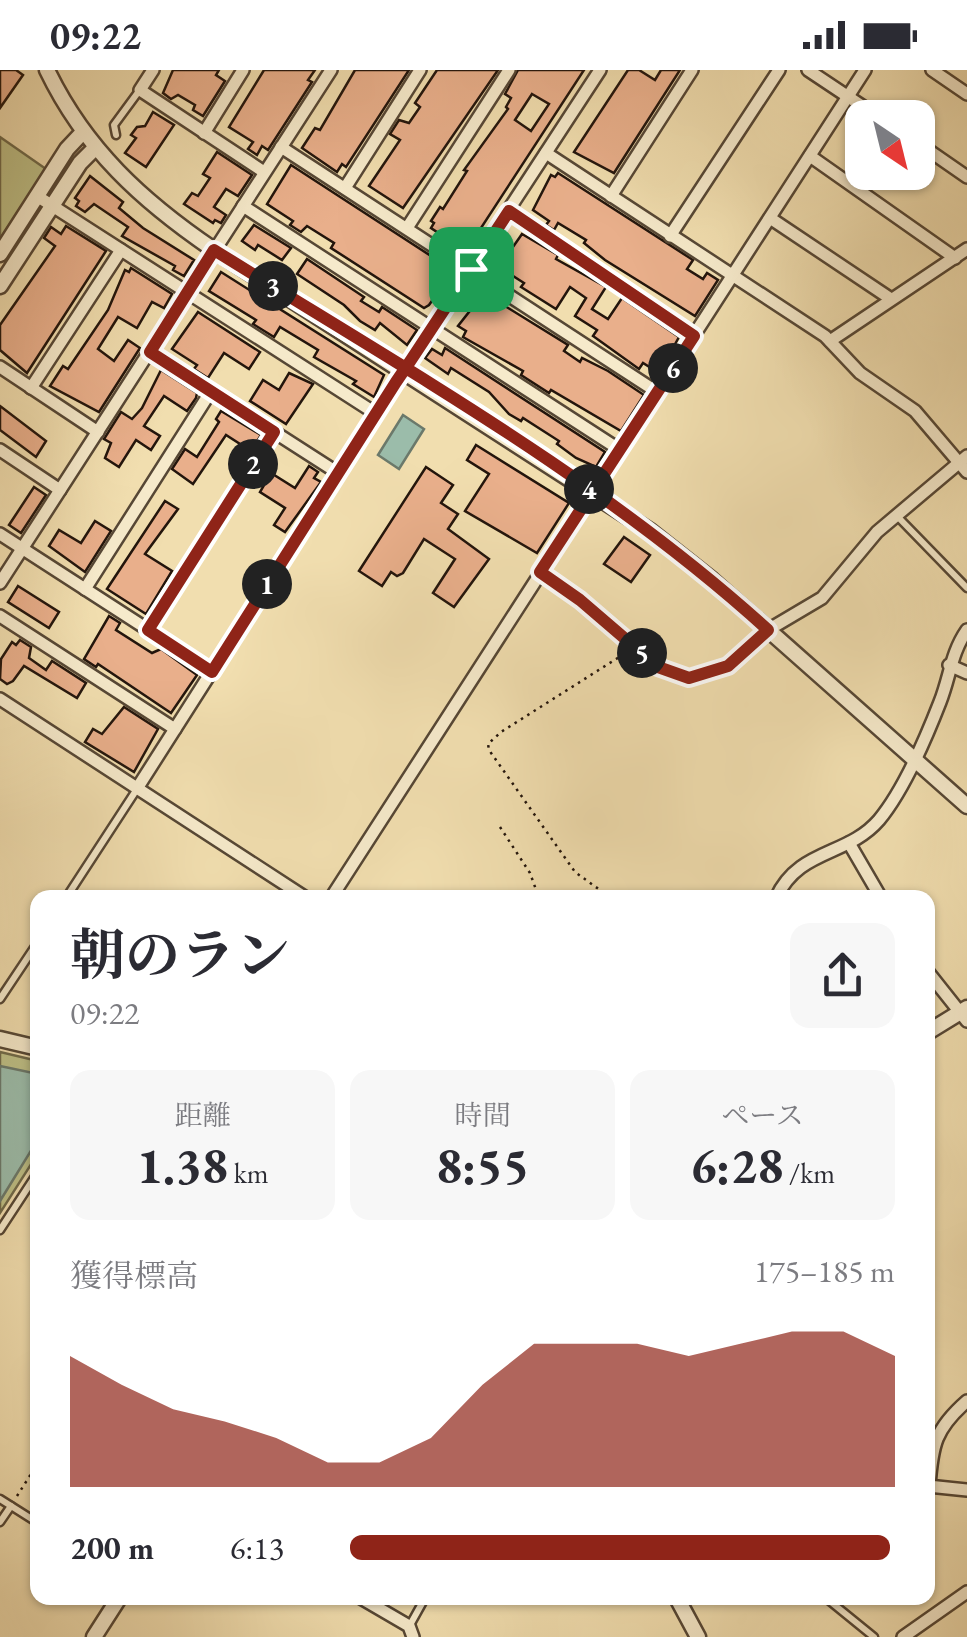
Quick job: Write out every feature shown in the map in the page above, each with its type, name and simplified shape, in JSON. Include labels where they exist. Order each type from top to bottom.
[{"type":"street","points":[[47,70],[94,149],[149,204],[669,545],[967,806]]},
{"type":"street","points":[[153,70],[140,90],[264,172]]},
{"type":"street","points":[[204,132],[244,70]]},
{"type":"street","points":[[0,583],[331,70]]},
{"type":"street","points":[[345,188],[420,70]]},
{"type":"street","points":[[407,228],[509,70]]},
{"type":"street","points":[[138,788],[375,414],[600,70]]},
{"type":"street","points":[[612,196],[692,70]]},
{"type":"street","points":[[670,236],[779,70]]},
{"type":"street","points":[[808,70],[854,100]]},
{"type":"street","points":[[336,890],[865,70]]},
{"type":"street","points":[[932,70],[967,94]]},
{"type":"street","points":[[0,254],[83,132]]},
{"type":"street","points":[[281,147],[657,392]]},
{"type":"street","points":[[0,286],[80,163],[94,149]]},
{"type":"street","points":[[546,154],[830,341],[860,373],[915,411],[965,464],[877,532],[822,598],[768,630]]},
{"type":"street","points":[[935,155],[967,177]]},
{"type":"street","points":[[810,156],[954,258]]},
{"type":"street","points":[[38,196],[375,414]]},
{"type":"street","points":[[243,206],[620,450]]},
{"type":"street","points":[[509,211],[694,336]]},
{"type":"street","points":[[770,218],[892,300]]},
{"type":"street","points":[[830,341],[967,249]]},
{"type":"street","points":[[31,388],[121,250]]},
{"type":"street","points":[[150,352],[338,473]]},
{"type":"street","points":[[0,367],[98,432]]},
{"type":"street","points":[[85,589],[211,392]]},
{"type":"street","points":[[148,630],[274,432]]},
{"type":"street","points":[[0,450],[60,490]]},
{"type":"street","points":[[0,534],[212,672]]},
{"type":"street","points":[[0,616],[175,729]]},
{"type":"street","points":[[779,890],[785,877],[796,868],[849,843],[876,824],[894,800],[941,700],[949,665],[967,630]]},
{"type":"street","points":[[949,665],[967,673]]},
{"type":"street","points":[[0,699],[294,890]]},
{"type":"street","points":[[849,843],[876,890]]},
{"type":"street","points":[[935,980],[964,1014],[935,1028]]},
{"type":"street","points":[[0,1039],[30,1046]]},
{"type":"street","points":[[935,1442],[945,1420],[967,1401]]},
{"type":"street","points":[[935,1487],[967,1490]]},
{"type":"street","points":[[903,1637],[967,1592]]},
{"type":"street","points":[[94,1637],[115,1605]]},
{"type":"street","points":[[371,1605],[411,1632]]},
{"type":"street","points":[[681,1605],[698,1637]]},
{"type":"lane","points":[[116,135],[114,125],[140,90]]},
{"type":"lane","points":[[896,516],[967,588]]},
{"type":"lane","points":[[71,890],[138,788]]},
{"type":"lane","points":[[0,999],[30,954]]},
{"type":"lane","points":[[0,1230],[30,1184]]},
{"type":"lane","points":[[0,1499],[30,1518]]},
{"type":"lane","points":[[0,1522],[11,1506]]},
{"type":"lane","points":[[411,1632],[421,1605]]},
{"type":"lane","points":[[835,1605],[874,1637]]},
{"type":"path","points":[[540,572],[580,600],[658,667],[689,678],[728,666],[768,630]]},
{"type":"path","points":[[600,890],[576,872],[488,744],[635,647]]},
{"type":"path","points":[[500,827],[522,858],[536,890]]},
{"type":"path","points":[[11,1506],[30,1476]]},
{"type":"green space","points":[[0,137],[46,169],[0,239]]},
{"type":"green space","points":[[0,1052],[30,1059],[30,1166],[0,1213]]},
{"type":"shaded area","points":[[403,415],[424,429],[399,469],[378,455]]},
{"type":"shaded area","points":[[0,1066],[30,1072],[30,1152],[0,1201]]},
{"type":"building","points":[[0,70],[16,70],[23,75],[0,108]]},
{"type":"building","points":[[173,70],[219,70],[216,75],[225,81],[203,116],[193,110],[195,105],[178,95],[171,99],[163,93]]},
{"type":"building","points":[[264,70],[315,70],[308,80],[312,82],[268,150],[262,146],[257,155],[248,149],[253,142],[229,127]]},
{"type":"building","points":[[355,70],[409,70],[346,167],[342,164],[337,172],[302,148],[315,128],[320,130]]},
{"type":"building","points":[[437,70],[498,70],[403,208],[369,186],[400,140],[390,134],[399,120],[409,123],[420,107],[415,103]]},
{"type":"building","points":[[518,70],[584,70],[466,251],[431,228],[431,221],[440,207],[443,209],[467,171],[464,170],[508,109],[511,98],[505,94]],"holes":[[[532,94],[549,104],[531,131],[515,120]]]},
{"type":"building","points":[[628,70],[639,70],[655,80],[661,70],[680,70],[614,173],[574,152]]},
{"type":"building","points":[[153,112],[174,125],[146,167],[125,153],[136,138],[131,135],[137,127],[145,126]]},
{"type":"building","points":[[217,152],[252,175],[238,196],[226,189],[214,207],[226,215],[221,223],[213,223],[184,204],[192,193],[198,196],[210,178],[203,174]]},
{"type":"building","points":[[291,165],[451,269],[429,305],[424,308],[331,248],[334,243],[307,226],[301,232],[290,225],[293,221],[267,204]]},
{"type":"building","points":[[558,173],[693,260],[687,269],[703,279],[707,273],[718,280],[695,316],[605,260],[584,243],[586,240],[558,223],[554,230],[546,225],[549,221],[533,210],[551,175],[555,177]]},
{"type":"building","points":[[90,176],[123,202],[119,208],[143,228],[194,260],[184,276],[173,270],[175,266],[122,236],[128,227],[94,204],[85,212],[76,206],[79,201],[75,198]]},
{"type":"building","points":[[254,225],[291,248],[282,260],[258,245],[255,250],[242,241]]},
{"type":"building","points":[[66,226],[106,251],[27,373],[0,350],[0,325],[55,246],[44,238],[51,227],[61,234]]},
{"type":"building","points":[[522,234],[558,255],[556,259],[606,287],[592,309],[608,319],[622,298],[679,337],[659,373],[643,363],[639,369],[593,336],[597,330],[575,316],[586,298],[570,287],[556,309],[521,287],[524,283],[499,267]]},
{"type":"building","points":[[307,259],[364,297],[361,301],[379,312],[382,307],[417,330],[407,345],[380,323],[375,330],[360,321],[344,305],[297,274]]},
{"type":"building","points":[[131,268],[172,294],[164,308],[152,302],[137,328],[118,317],[98,349],[114,361],[128,340],[140,348],[99,412],[50,386],[63,366],[68,369],[108,310],[125,270],[129,272]]},
{"type":"building","points":[[221,272],[384,375],[374,397],[353,384],[356,381],[314,357],[318,350],[280,327],[274,337],[253,324],[256,320],[209,291]]},
{"type":"building","points":[[484,293],[568,345],[564,351],[580,362],[582,358],[608,371],[644,395],[621,431],[551,390],[549,393],[521,375],[523,371],[463,337],[466,331],[458,326]]},
{"type":"building","points":[[198,312],[260,352],[249,369],[224,353],[208,378],[194,369],[197,365],[172,349]]},
{"type":"building","points":[[445,348],[605,452],[596,467],[576,458],[557,444],[559,441],[523,418],[521,421],[509,414],[489,392],[451,368],[448,374],[425,358],[432,349],[442,355]]},
{"type":"building","points":[[161,370],[197,393],[196,398],[187,411],[164,396],[144,426],[160,436],[151,450],[136,440],[119,467],[105,458],[111,443],[104,439],[121,412],[132,419],[142,408]]},
{"type":"building","points":[[289,373],[313,384],[286,424],[250,401],[263,380],[279,390]]},
{"type":"building","points":[[0,406],[46,441],[36,457],[0,430]]},
{"type":"building","points":[[221,411],[261,435],[251,451],[226,435],[193,484],[172,469],[185,449],[197,457],[219,422],[216,419]]},
{"type":"building","points":[[476,445],[569,503],[537,553],[465,511],[489,474],[467,460]]},
{"type":"building","points":[[309,466],[318,472],[314,478],[321,482],[285,532],[274,525],[285,508],[260,492],[271,473],[295,488]]},
{"type":"building","points":[[426,467],[453,485],[441,503],[458,514],[448,529],[489,559],[454,607],[433,593],[455,559],[424,539],[403,573],[397,576],[391,572],[382,586],[359,571]]},
{"type":"building","points":[[34,487],[46,495],[21,533],[9,525]]},
{"type":"building","points":[[165,501],[178,509],[145,554],[172,571],[146,614],[107,589]]},
{"type":"building","points":[[95,521],[111,531],[85,572],[49,546],[59,530],[81,543]]},
{"type":"building","points":[[624,537],[650,555],[631,582],[604,564]]},
{"type":"building","points":[[18,586],[59,612],[49,628],[8,602]]},
{"type":"building","points":[[109,616],[120,623],[116,630],[152,653],[161,649],[197,675],[171,713],[98,664],[96,667],[84,659]]},
{"type":"building","points":[[20,640],[31,647],[29,658],[46,670],[52,661],[86,683],[77,698],[24,666],[13,681],[7,684],[0,679],[1,659],[12,642],[16,645]]},
{"type":"building","points":[[124,707],[158,729],[134,772],[85,742],[93,729],[102,734]]},
{"type":"route","points":[[471,269],[404,369],[212,672],[148,630],[274,432],[150,352],[214,250],[404,369],[593,492],[669,545],[768,630],[728,666],[689,678],[658,667],[580,600],[540,572],[593,492],[694,336],[509,211],[471,269]]}]
